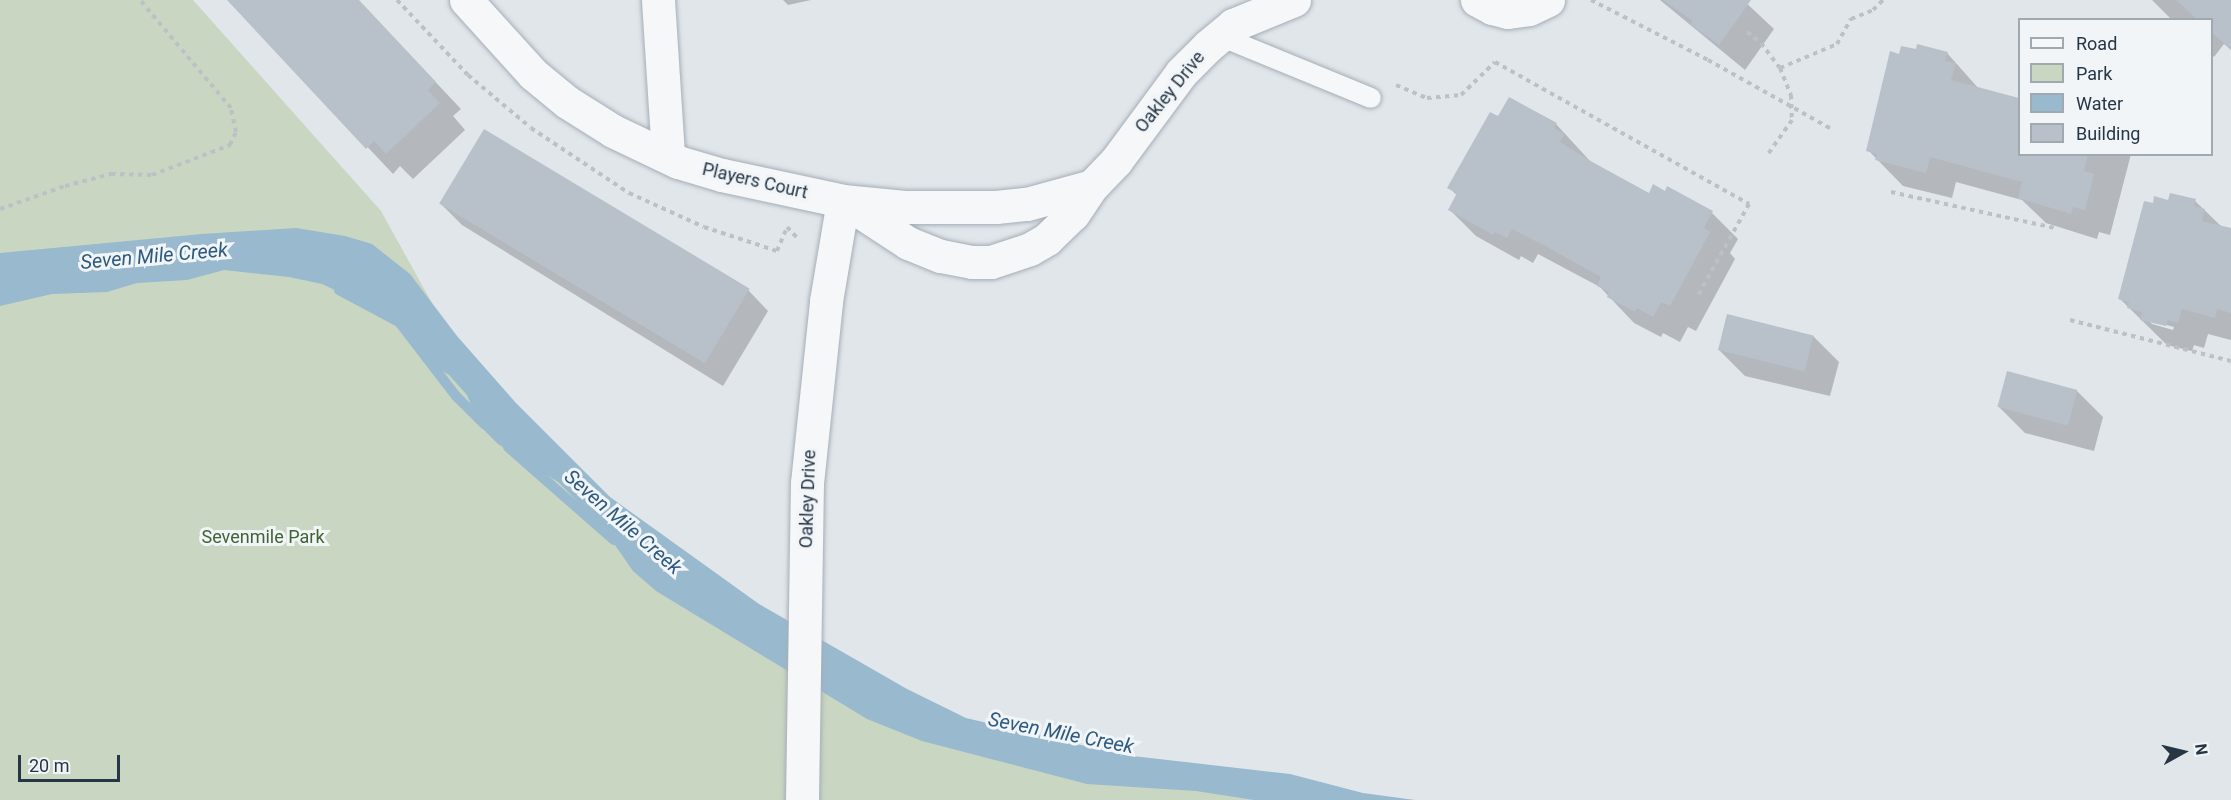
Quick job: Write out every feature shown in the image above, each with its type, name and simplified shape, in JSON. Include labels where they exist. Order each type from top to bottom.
[{"type":"street","name":"Players Court","points":[[466,0],[533,74],[567,102],[608,128],[668,156],[722,175],[843,201]]},
{"type":"street","points":[[658,0],[668,156]]},
{"type":"street","name":"Oakley Drive","points":[[843,201],[908,243],[941,256],[972,262],[1007,259],[1047,239],[1073,214],[1092,186],[1116,162],[1181,73],[1220,36],[1233,25],[1294,0]]},
{"type":"street","points":[[1477,0],[1492,8],[1511,12],[1532,8],[1548,0]]},
{"type":"street","name":"Oakley Drive","points":[[843,201],[906,207],[996,207],[1027,204],[1092,186]]},
{"type":"street","name":"Oakley Drive","points":[[802,800],[807,483],[826,301],[843,201]]},
{"type":"lane","points":[[1220,36],[1371,98]]},
{"type":"path","points":[[0,209],[65,186],[111,174],[152,175],[230,145],[236,132],[231,108],[140,0]]},
{"type":"path","points":[[1591,0],[1833,130]]},
{"type":"path","points":[[1780,68],[1837,44],[1851,19],[1873,10],[1882,0]]},
{"type":"path","points":[[1747,32],[1766,48],[1780,68],[1791,95],[1792,120],[1768,154]]},
{"type":"path","points":[[1387,82],[1427,98],[1461,95],[1495,62],[1749,204],[1697,297]]},
{"type":"path","points":[[1891,192],[2055,228]]},
{"type":"path","points":[[2070,320],[2231,361]]},
{"type":"green space","name":"Sevenmile Park","points":[[0,0],[193,0],[381,211],[479,388],[688,586],[946,738],[1338,800],[0,800]]},
{"type":"water","points":[[296,228],[345,236],[372,244],[410,274],[457,336],[516,403],[610,497],[759,604],[907,689],[966,718],[1124,755],[1290,774],[1363,793],[1415,800],[1254,800],[1196,791],[1087,784],[922,741],[867,719],[656,591],[633,571],[601,525],[558,482],[498,444],[480,426],[467,395],[449,375],[425,360],[412,336],[392,317],[322,284],[289,277],[224,270],[187,280],[137,283],[107,292],[52,294],[0,306],[0,253],[202,234]]},
{"type":"building","points":[[227,0],[359,0],[436,82],[428,90],[440,103],[386,154],[374,141],[366,149]]},
{"type":"building","points":[[1663,0],[1751,0],[1719,45],[1690,24],[1693,21]]},
{"type":"building","points":[[2176,0],[2231,0],[2231,49],[2213,34],[2213,18],[2196,18]]},
{"type":"building","points":[[1917,44],[1948,52],[1945,61],[1956,63],[1951,80],[2018,98],[2018,156],[2088,156],[2084,171],[2094,174],[2085,210],[2073,207],[2071,214],[2018,198],[2022,182],[1930,157],[1926,173],[1875,160],[1877,154],[1866,151],[1890,51],[1899,54],[1901,46],[1916,49]]},
{"type":"building","points":[[1509,97],[1557,123],[1554,128],[1564,134],[1560,142],[1594,163],[1649,193],[1653,184],[1665,191],[1667,186],[1713,211],[1704,228],[1710,232],[1670,306],[1661,302],[1653,317],[1637,308],[1635,312],[1607,297],[1609,292],[1597,286],[1601,277],[1549,248],[1512,229],[1507,238],[1495,232],[1493,235],[1448,210],[1457,193],[1447,188],[1490,112],[1498,116]]},
{"type":"building","points":[[484,129],[750,289],[705,363],[439,204]]},
{"type":"building","points":[[2170,193],[2196,199],[2194,206],[2205,209],[2202,221],[2231,228],[2231,313],[2217,309],[2215,318],[2182,309],[2178,323],[2168,320],[2166,326],[2140,320],[2142,312],[2127,308],[2129,302],[2118,299],[2144,201],[2153,203],[2154,196],[2168,200]]},
{"type":"building","points":[[1727,314],[1813,336],[1804,371],[1718,350]]},
{"type":"building","points":[[2007,371],[2078,390],[2068,426],[1997,407]]},
{"type":"waterway","name":"Seven Mile Creek","points":[[339,290],[399,322],[456,396],[484,424]]},
{"type":"waterway","name":"Seven Mile Creek","points":[[508,447],[614,540]]}]
